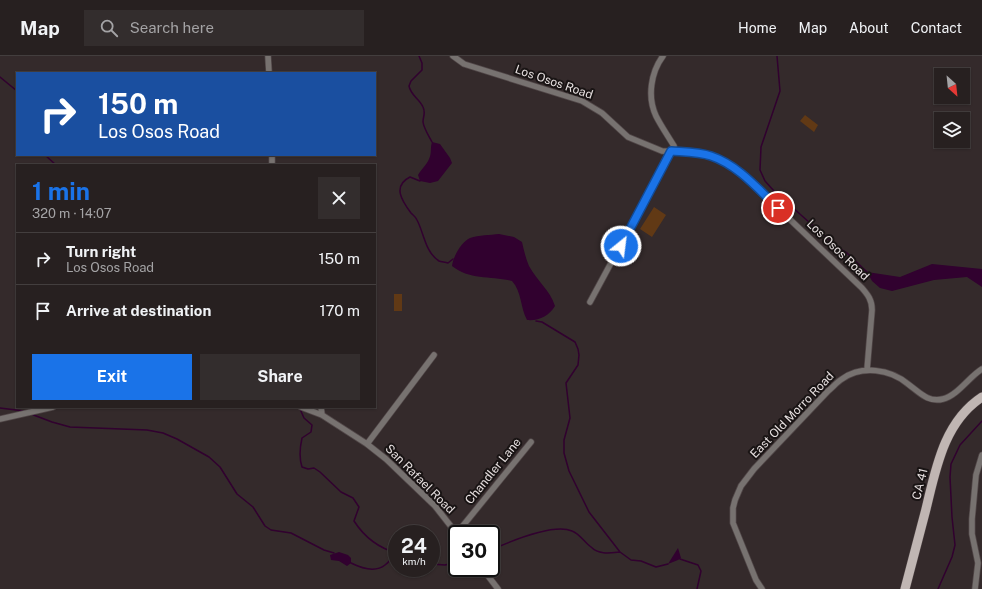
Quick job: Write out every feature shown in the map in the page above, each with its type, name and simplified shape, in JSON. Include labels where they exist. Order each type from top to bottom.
[{"type":"main road","name":"CA 41","points":[[905,589],[939,458],[948,435],[967,410],[982,397]]},
{"type":"street","points":[[268,56],[269,72]]},
{"type":"street","name":"Los Osos Road","points":[[453,56],[464,64],[582,101],[602,112],[628,137],[662,151],[710,156],[726,162],[739,171],[867,293],[872,301],[867,370]]},
{"type":"street","points":[[590,302],[674,146],[656,116],[652,98],[654,72],[663,56]]},
{"type":"street","points":[[367,444],[434,355]]},
{"type":"street","name":"East Old Morro Road","points":[[762,589],[756,580],[732,523],[732,508],[738,492],[747,478],[761,461],[828,391],[841,379],[867,370],[895,375],[924,397],[937,400],[951,395],[982,369]]},
{"type":"street","points":[[0,419],[49,408]]},
{"type":"street","name":"San Rafael Road","points":[[304,408],[322,415],[367,444],[386,459],[427,498],[450,525]]},
{"type":"street","points":[[321,408],[322,415]]},
{"type":"street","name":"Chandler Lane","points":[[463,525],[530,442]]},
{"type":"street","points":[[975,589],[978,563],[972,529],[972,519],[976,475],[982,456]]},
{"type":"street","points":[[489,577],[498,589]]},
{"type":"shaded area","points":[[805,115],[818,125],[814,132],[800,121]]},
{"type":"shaded area","points":[[432,142],[440,144],[452,163],[438,181],[430,183],[420,181],[418,175],[429,159]]},
{"type":"shaded area","points":[[654,207],[666,215],[652,237],[640,229]]},
{"type":"shaded area","points":[[499,234],[514,237],[522,242],[529,266],[553,300],[555,306],[550,313],[536,320],[527,320],[518,290],[512,281],[473,276],[466,274],[452,266],[458,250],[467,240],[477,236]]},
{"type":"shaded area","points":[[932,264],[982,269],[982,287],[967,277],[934,280],[892,291],[880,288],[872,281],[867,272],[900,277]]},
{"type":"shaded area","points":[[394,294],[402,294],[402,311],[394,311]]},
{"type":"shaded area","points":[[678,548],[681,558],[668,564]]},
{"type":"shaded area","points":[[339,552],[348,555],[351,558],[351,563],[347,566],[339,561],[331,560],[330,555]]},
{"type":"waterway","points":[[419,56],[422,63],[422,70],[411,81],[409,86],[411,92],[423,107],[423,122],[425,130],[432,142]]},
{"type":"waterway","points":[[777,56],[780,91],[761,147],[760,170],[765,181],[774,191],[867,272]]},
{"type":"waterway","points":[[0,77],[16,90]]},
{"type":"waterway","points":[[46,156],[55,164]]},
{"type":"waterway","points":[[420,181],[410,177],[405,181],[401,185],[400,189],[402,199],[417,219],[428,248],[434,257],[439,261],[448,263],[453,259]]},
{"type":"waterway","points":[[536,321],[542,322],[575,342],[578,349],[578,365],[566,383],[570,418],[564,440],[564,453],[569,471],[589,512],[620,552],[631,560],[641,561],[656,567],[668,564]]},
{"type":"waterway","points":[[0,408],[24,411]]},
{"type":"waterway","points":[[300,409],[304,418],[312,425],[311,432],[302,438],[300,452],[302,467],[308,469],[314,468],[341,492],[353,498],[359,507],[354,521],[358,527],[372,542],[388,550]]},
{"type":"waterway","points":[[31,414],[70,427],[147,430],[163,433],[177,439],[209,457],[220,467],[237,494],[253,507],[265,526],[271,530],[291,533],[324,550],[334,553]]},
{"type":"waterway","points":[[938,589],[952,557],[955,545],[950,477],[951,464],[960,445],[982,421]]},
{"type":"waterway","points":[[500,546],[531,534],[554,529],[564,529],[575,532],[594,550],[605,553],[620,552]]},
{"type":"waterway","points":[[680,559],[698,565],[701,571],[697,589]]},
{"type":"waterway","points":[[351,563],[359,567],[377,569],[388,562]]},
{"type":"waterway","points":[[440,565],[448,564]]},
{"type":"route","points":[[621,246],[671,151],[710,156],[726,162],[746,177],[778,208]]}]
